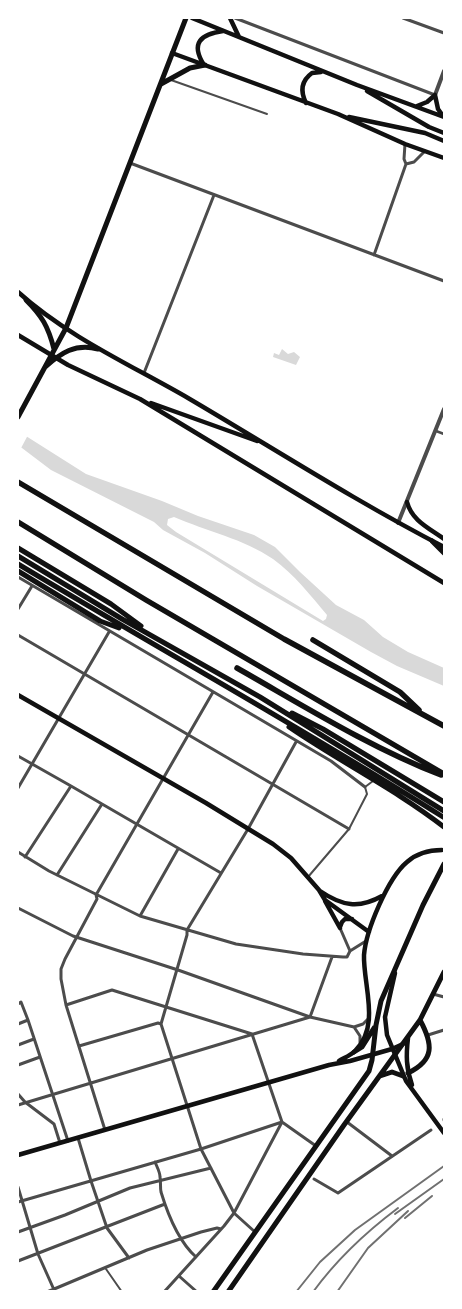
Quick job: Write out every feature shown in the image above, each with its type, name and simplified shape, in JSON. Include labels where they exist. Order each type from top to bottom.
[{"type":"highway","points":[[18,482],[284,639],[444,726]]},
{"type":"highway","points":[[18,522],[444,776]]},
{"type":"highway","points":[[313,640],[400,692],[424,715]]},
{"type":"highway","points":[[237,668],[353,734],[413,764],[444,776]]},
{"type":"main road","points":[[18,417],[66,328],[186,18]]},
{"type":"main road","points":[[192,18],[357,85],[444,116]]},
{"type":"main road","points":[[230,18],[239,37]]},
{"type":"main road","points":[[205,65],[198,54],[199,43],[210,33],[225,31]]},
{"type":"main road","points":[[172,53],[338,114],[406,144],[444,158]]},
{"type":"main road","points":[[160,85],[190,68],[205,65]]},
{"type":"main road","points":[[306,103],[302,95],[302,89],[307,77],[318,71],[325,72]]},
{"type":"main road","points":[[357,85],[429,127],[444,132]]},
{"type":"main road","points":[[417,106],[436,95],[438,109],[444,116]]},
{"type":"main road","points":[[338,114],[424,134],[444,141]]},
{"type":"main road","points":[[18,292],[43,318],[54,348]]},
{"type":"main road","points":[[26,300],[98,349],[144,373],[398,523],[444,547]]},
{"type":"main road","points":[[18,335],[68,365],[140,399],[267,444]]},
{"type":"main road","points":[[42,371],[61,354],[83,347],[98,349]]},
{"type":"main road","points":[[140,399],[444,583]]},
{"type":"main road","points":[[407,502],[410,512],[415,519],[444,539]]},
{"type":"main road","points":[[415,519],[444,535]]},
{"type":"main road","points":[[432,541],[444,553]]},
{"type":"main road","points":[[18,548],[112,604],[158,638]]},
{"type":"main road","points":[[18,556],[122,619],[260,697],[323,729],[444,802]]},
{"type":"main road","points":[[18,564],[133,634],[387,782],[443,819]]},
{"type":"main road","points":[[18,570],[100,620],[133,634]]},
{"type":"main road","points":[[18,695],[164,778],[273,844],[291,858],[319,890],[340,928]]},
{"type":"main road","points":[[260,697],[443,819],[444,827]]},
{"type":"main road","points":[[249,700],[314,744],[443,819]]},
{"type":"main road","points":[[354,1052],[360,1046],[370,1017],[370,1005],[364,974],[366,942],[384,896],[405,864],[421,853],[442,850]]},
{"type":"main road","points":[[213,1292],[371,1067],[381,1001],[423,905],[444,864]]},
{"type":"main road","points":[[319,890],[333,900],[353,905],[384,896]]},
{"type":"main road","points":[[325,900],[369,932]]},
{"type":"main road","points":[[340,928],[345,919],[352,919]]},
{"type":"main road","points":[[397,965],[384,1022],[392,1049],[405,1074],[444,1133]]},
{"type":"main road","points":[[228,1292],[347,1121],[408,1038],[444,975]]},
{"type":"main road","points":[[378,1078],[392,1072],[405,1074],[419,1067],[426,1059],[429,1050],[428,1035],[420,1020]]},
{"type":"main road","points":[[336,1063],[362,1047],[376,1025]]},
{"type":"main road","points":[[405,1074],[408,1038]]},
{"type":"main road","points":[[18,1155],[336,1063],[392,1049],[403,1044]]},
{"type":"street","points":[[235,18],[436,95],[444,71]]},
{"type":"street","points":[[403,18],[444,33]]},
{"type":"street","points":[[374,255],[405,166],[406,144]]},
{"type":"street","points":[[405,166],[414,162],[424,150]]},
{"type":"street","points":[[130,163],[444,281]]},
{"type":"street","points":[[144,373],[214,195]]},
{"type":"street","points":[[398,523],[444,409]]},
{"type":"street","points":[[436,431],[444,434]]},
{"type":"street","points":[[18,577],[342,769],[365,787]]},
{"type":"street","points":[[18,609],[32,586]]},
{"type":"street","points":[[18,788],[109,632]]},
{"type":"street","points":[[18,635],[349,829]]},
{"type":"street","points":[[105,1130],[66,1005],[61,969],[97,899],[96,895],[213,692]]},
{"type":"street","points":[[255,1232],[234,1213],[201,1149],[161,1024],[188,935],[187,930],[248,829],[296,742]]},
{"type":"street","points":[[18,756],[221,873]]},
{"type":"street","points":[[25,857],[71,786]]},
{"type":"street","points":[[57,876],[102,804]]},
{"type":"street","points":[[140,916],[178,849]]},
{"type":"street","points":[[18,852],[57,876],[140,916],[236,944],[332,957],[347,957],[350,951],[366,942]]},
{"type":"street","points":[[18,908],[76,937],[178,970],[310,1017],[354,1027],[363,1024],[370,1017]]},
{"type":"street","points":[[340,928],[350,951]]},
{"type":"street","points":[[310,1017],[332,957]]},
{"type":"street","points":[[66,1005],[112,990],[252,1034]]},
{"type":"street","points":[[433,994],[444,997]]},
{"type":"street","points":[[19,1003],[28,1020],[68,1141]]},
{"type":"street","points":[[18,1104],[91,1084],[310,1017]]},
{"type":"street","points":[[18,1024],[28,1020]]},
{"type":"street","points":[[79,1046],[158,1023],[161,1024]]},
{"type":"street","points":[[354,1027],[360,1036],[360,1046]]},
{"type":"street","points":[[428,1035],[444,1030]]},
{"type":"street","points":[[252,1034],[282,1122],[316,1146]]},
{"type":"street","points":[[18,1045],[34,1039]]},
{"type":"street","points":[[18,1065],[40,1057]]},
{"type":"street","points":[[18,1094],[25,1102],[54,1124],[60,1143]]},
{"type":"street","points":[[347,1121],[392,1156]]},
{"type":"street","points":[[19,1201],[201,1149],[282,1122]]},
{"type":"street","points":[[164,1292],[222,1229],[234,1213],[282,1122]]},
{"type":"street","points":[[314,1179],[338,1193],[431,1130]]},
{"type":"street","points":[[78,1138],[90,1181],[107,1228],[129,1258]]},
{"type":"street","points":[[156,1162],[165,1204],[180,1239],[196,1257]]},
{"type":"street","points":[[18,1232],[130,1188],[211,1168]]},
{"type":"street","points":[[18,1187],[19,1201],[38,1254],[54,1290]]},
{"type":"street","points":[[18,1261],[165,1204]]},
{"type":"street","points":[[47,1292],[147,1250],[217,1228],[222,1229]]},
{"type":"street","points":[[179,1276],[197,1292]]},
{"type":"lane","points":[[168,80],[267,114]]},
{"type":"lane","points":[[308,877],[349,829],[367,794],[365,787],[375,780]]},
{"type":"lane","points":[[104,1267],[122,1292]]},
{"type":"lane","points":[[115,1292],[119,1288]]},
{"type":"shaded area","points":[[282,349],[288,354],[294,352],[300,357],[296,365],[273,357],[274,353],[279,355]]},
{"type":"shaded area","points":[[18,431],[86,474],[254,535],[275,547],[336,605],[364,620],[383,637],[408,652],[444,668],[444,686],[397,666],[371,652],[163,530],[154,522],[51,470],[18,445]],"holes":[[[174,517],[250,546],[273,559],[288,571],[308,593],[327,615],[326,619],[323,621],[167,525],[168,519]]]},
{"type":"pier","points":[[18,429],[28,435],[20,450],[18,448]]},
{"type":"railway","points":[[296,1292],[320,1262],[355,1230],[444,1166]]},
{"type":"railway","points":[[395,1214],[444,1179]]},
{"type":"railway","points":[[405,1218],[432,1196]]},
{"type":"railway","points":[[313,1292],[352,1247],[398,1208]]},
{"type":"railway","points":[[337,1292],[368,1248],[408,1211]]}]
